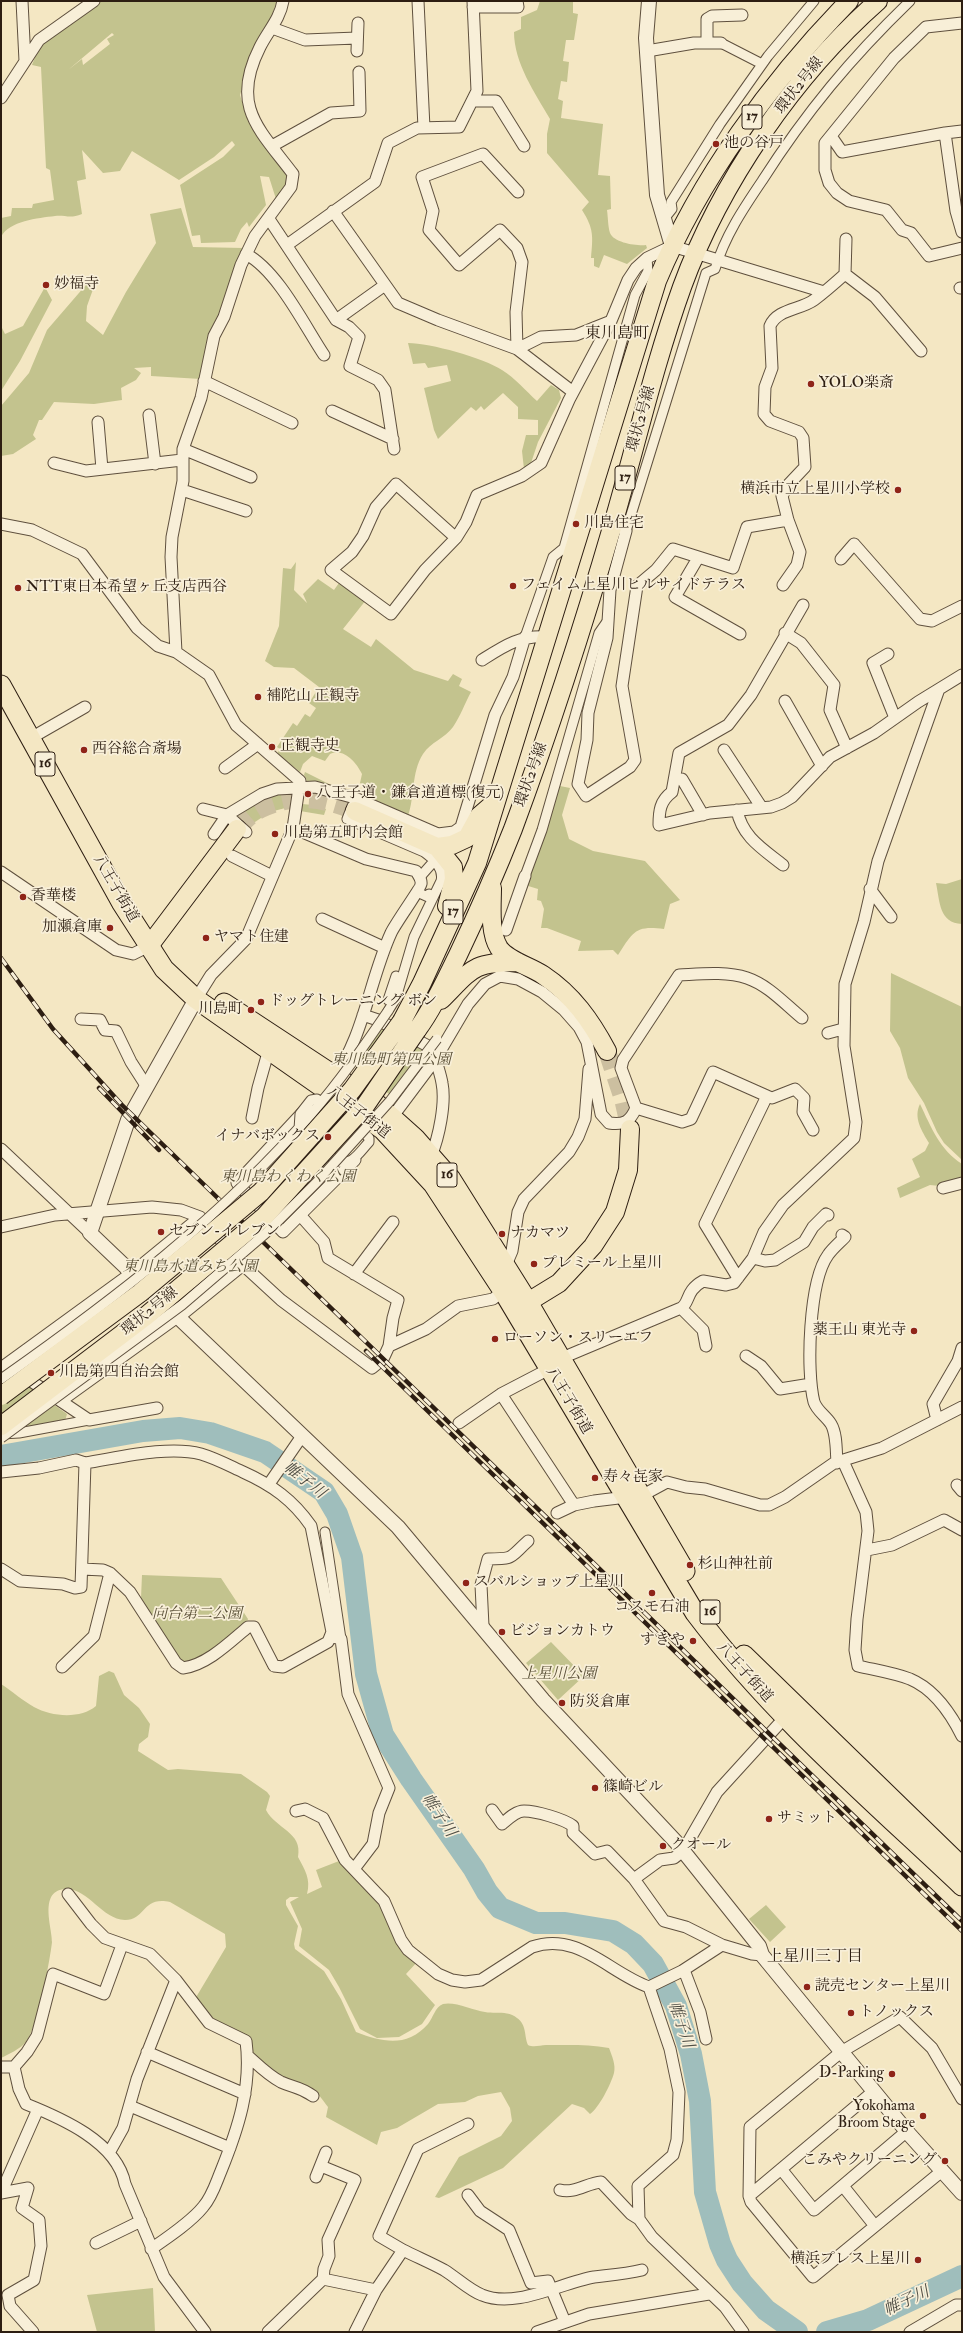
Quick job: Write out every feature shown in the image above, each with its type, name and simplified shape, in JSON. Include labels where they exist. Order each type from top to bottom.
[{"type":"highway","name":"八王子街道","points":[[1,685],[89,843],[152,942],[164,969],[383,1130],[433,1184],[503,1291],[521,1306]]},
{"type":"highway","name":"八王子街道","points":[[199,994],[269,1049],[327,1088],[393,1116],[431,1156],[451,1179],[506,1265],[521,1306],[635,1496],[695,1613],[724,1652],[962,1867]]},
{"type":"highway","name":"八王子街道","points":[[790,1712],[962,1886]]},
{"type":"main road","name":"環状2号線","points":[[1,1396],[140,1293],[261,1192],[352,1090],[395,1016],[422,983],[446,926],[477,863],[657,281],[672,246],[731,143],[817,33],[849,1]]},
{"type":"main road","name":"環状2号線","points":[[1,1426],[146,1316],[264,1217],[365,1106],[432,1009],[492,885],[554,715],[619,528],[651,383],[683,287],[697,252],[711,221],[738,173],[769,126],[837,40],[878,1]]},
{"type":"main road","points":[[436,854],[467,838],[479,816],[496,801]]},
{"type":"main road","points":[[355,804],[436,854],[453,867],[454,879],[448,901],[446,926]]},
{"type":"main road","points":[[152,942],[236,825]]},
{"type":"main road","points":[[492,885],[494,932],[499,948],[518,962],[543,974],[572,997],[592,1023],[607,1051]]},
{"type":"main road","points":[[432,1009],[477,966],[488,963],[518,962]]},
{"type":"main road","points":[[521,1306],[559,1283],[594,1246],[615,1212],[628,1170],[630,1129]]},
{"type":"street","points":[[22,1],[25,61]]},
{"type":"street","points":[[1,98],[39,40],[94,1]]},
{"type":"street","points":[[176,652],[171,557],[172,537],[182,490],[183,455],[204,381],[214,336],[224,317],[246,254],[256,236],[290,187],[293,174],[255,124],[246,94],[256,54],[279,17],[283,1]]},
{"type":"street","points":[[418,1],[424,128]]},
{"type":"street","points":[[286,245],[375,182],[388,144],[417,128],[459,127],[477,91],[473,4],[518,7],[517,1]]},
{"type":"street","points":[[650,1],[647,51],[657,195],[672,246]]},
{"type":"street","points":[[664,219],[672,209],[671,202],[720,124],[762,64],[814,1]]},
{"type":"street","points":[[788,520],[748,527],[733,568],[673,549],[656,570],[637,586],[622,686],[635,760],[630,767],[586,796],[578,784],[578,777],[587,740],[588,713],[607,638],[606,623],[619,528],[706,273],[715,269],[735,222],[808,112],[866,43],[910,1]]},
{"type":"street","points":[[707,43],[707,19],[712,16],[742,15]]},
{"type":"street","points":[[962,23],[926,27],[894,58],[825,143],[825,170],[829,183],[837,193],[849,201],[886,210],[902,230],[911,234],[929,256],[962,248]]},
{"type":"street","points":[[358,24],[358,51]]},
{"type":"street","points":[[272,28],[305,40],[357,38]]},
{"type":"street","points":[[647,51],[707,43],[722,43],[762,64]]},
{"type":"street","points":[[272,146],[332,113],[360,111],[359,72]]},
{"type":"street","points":[[473,101],[496,101],[524,146]]},
{"type":"street","points":[[830,136],[842,152],[962,131]]},
{"type":"street","points":[[945,133],[956,211],[962,232]]},
{"type":"street","points":[[517,348],[516,312],[522,262],[517,248],[500,230],[459,265],[429,230],[433,211],[422,178],[483,154],[518,192]]},
{"type":"street","points":[[334,211],[398,303],[438,320],[517,348],[573,392]]},
{"type":"street","points":[[269,218],[336,320],[349,327],[359,337],[350,366],[378,380],[386,390],[394,444],[332,411]]},
{"type":"street","points":[[783,585],[797,565],[800,552],[788,520],[782,496],[788,485],[805,467],[803,438],[799,432],[770,421],[764,414],[765,387],[772,368],[770,326],[772,320],[778,316],[813,301],[845,274],[846,239]]},
{"type":"street","points":[[456,538],[396,484],[376,507],[363,536],[352,552],[331,570],[390,614],[425,570],[456,538],[466,522],[477,495],[522,476],[542,463],[573,392],[611,321],[628,280],[636,268],[647,258],[672,246],[697,252],[718,260],[824,292]]},
{"type":"street","points":[[246,254],[256,259],[273,277],[324,355]]},
{"type":"street","points":[[214,834],[236,825],[262,794],[278,789],[300,787],[314,787],[355,804],[438,834],[454,832],[461,827],[494,715],[513,677],[525,637],[553,557],[564,548],[635,295],[648,271],[647,258]]},
{"type":"street","points":[[845,274],[875,298],[921,351]]},
{"type":"street","points":[[336,320],[386,285]]},
{"type":"street","points":[[517,348],[541,337],[576,335],[611,321]]},
{"type":"street","points":[[204,381],[292,422]]},
{"type":"street","points":[[150,415],[154,464]]},
{"type":"street","points":[[98,422],[102,469]]},
{"type":"street","points":[[54,463],[86,471],[154,464],[183,455],[251,477]]},
{"type":"street","points":[[182,490],[246,511]]},
{"type":"street","points":[[1,524],[32,530],[56,539],[82,554],[137,628],[158,646],[176,652],[209,675],[236,725],[300,781],[293,828],[246,939],[211,975],[125,1128],[90,1232]]},
{"type":"street","points":[[841,559],[854,544],[920,619],[932,621],[962,606]]},
{"type":"street","points":[[698,558],[675,598],[740,634]]},
{"type":"street","points":[[803,605],[792,612],[785,633],[751,695],[728,725],[679,753],[672,792],[664,799],[659,812],[659,825],[703,815],[776,805],[792,797],[830,757],[874,733],[962,675]]},
{"type":"street","points":[[506,930],[542,830],[599,632],[606,623]]},
{"type":"street","points":[[785,633],[801,643],[834,685],[830,710],[848,748]]},
{"type":"street","points":[[482,660],[510,642],[525,637],[547,637]]},
{"type":"street","points":[[888,654],[873,663],[895,718]]},
{"type":"street","points":[[459,1423],[501,1394],[555,1364],[685,1306],[693,1286],[702,1281],[726,1285],[734,1283],[753,1258],[764,1232],[783,1205],[854,1138],[856,1122],[843,1029],[845,984],[864,922],[870,889],[878,861],[939,689]]},
{"type":"street","points":[[785,701],[822,766]]},
{"type":"street","points":[[31,738],[85,707]]},
{"type":"street","points":[[226,768],[258,744]]},
{"type":"street","points":[[724,750],[762,808]]},
{"type":"street","points":[[682,779],[703,815]]},
{"type":"street","points":[[203,809],[236,825]]},
{"type":"street","points":[[737,810],[739,821],[750,840],[783,865]]},
{"type":"street","points":[[1,1379],[104,1304],[195,1231],[277,1152],[327,1088],[347,1058],[385,948],[395,925],[421,886],[420,877],[416,871],[366,859],[293,828]]},
{"type":"street","points":[[420,877],[436,854]]},
{"type":"street","points":[[374,1136],[355,1160],[283,1232],[236,1182],[285,1133],[395,1016],[396,998],[414,937],[440,882],[441,871],[436,854]]},
{"type":"street","points":[[232,856],[272,876]]},
{"type":"street","points":[[1,872],[116,950],[133,954],[152,942]]},
{"type":"street","points":[[417,892],[428,897],[434,883],[440,882]]},
{"type":"street","points":[[870,889],[891,917]]},
{"type":"street","points":[[322,919],[385,948]]},
{"type":"street","points":[[388,1000],[400,960],[406,962]]},
{"type":"street","points":[[486,984],[491,972]]},
{"type":"street","points":[[393,1116],[435,1060],[468,1004],[486,984],[500,976],[518,979],[542,992],[564,1010],[579,1027],[587,1042],[590,1062],[597,1087],[601,1114],[609,1123],[622,1125],[631,1120],[636,1108],[621,1068],[622,1060],[678,975],[727,974],[747,978],[769,990],[802,1018]]},
{"type":"street","points":[[363,1015],[378,1020],[434,1049],[435,1060],[442,1084],[440,1134],[431,1156]]},
{"type":"street","points":[[81,1019],[100,1020],[104,1030],[116,1031],[131,1062],[148,1086]]},
{"type":"street","points":[[828,1033],[843,1029]]},
{"type":"street","points":[[1,1438],[182,1305],[266,1232],[317,1182],[390,1101],[437,1039]]},
{"type":"street","points":[[252,1118],[258,1088],[269,1049]]},
{"type":"street","points":[[506,1265],[512,1251],[518,1212],[524,1199],[569,1152],[578,1137],[585,1118],[590,1062]]},
{"type":"street","points":[[636,1108],[682,1122],[691,1119],[713,1072],[772,1098],[795,1089],[804,1098],[803,1112],[813,1130]]},
{"type":"street","points":[[327,1088],[317,1099],[311,1100],[300,1114],[299,1132],[302,1135],[323,1140],[334,1161],[341,1163],[353,1160],[369,1142],[368,1138],[362,1131]]},
{"type":"street","points":[[738,1278],[705,1224],[767,1096]]},
{"type":"street","points":[[285,1133],[341,1173]]},
{"type":"street","points":[[1,1149],[179,1317],[298,1441],[398,1527],[483,1626],[542,1700],[683,1851],[759,1946],[762,1955],[907,2131],[962,2194]]},
{"type":"street","points":[[943,1188],[962,1183]]},
{"type":"street","points":[[1,1227],[55,1215],[72,1215],[152,1207],[181,1210],[200,1217],[243,1264],[281,1300],[372,1368],[383,1359],[389,1346],[392,1318],[398,1300],[328,1258],[324,1242],[300,1215]]},
{"type":"street","points":[[753,1258],[765,1261],[775,1260],[804,1242],[813,1227],[826,1214],[828,1215]]},
{"type":"street","points":[[89,1420],[4,1366],[132,1272],[200,1217]]},
{"type":"street","points":[[354,1274],[393,1222]]},
{"type":"street","points":[[842,1235],[845,1237],[828,1255],[815,1296],[809,1351],[811,1384],[815,1404],[831,1424],[840,1462],[866,1512],[868,1531],[867,1550],[857,1619],[855,1650],[858,1666],[915,1682],[933,1695],[954,1720],[962,1736]]},
{"type":"street","points":[[61,1402],[179,1317],[243,1264]]},
{"type":"street","points":[[389,1346],[426,1329],[458,1306],[493,1299],[503,1291]]},
{"type":"street","points":[[681,1308],[703,1330],[706,1346]]},
{"type":"street","points":[[937,1420],[933,1404],[958,1361],[962,1348]]},
{"type":"street","points":[[746,1356],[761,1366],[780,1389],[811,1384]]},
{"type":"street","points":[[501,1394],[574,1506]]},
{"type":"street","points":[[557,1513],[574,1506],[635,1496],[667,1482],[686,1487],[705,1489],[760,1505],[769,1505],[785,1497],[840,1462],[882,1448],[962,1407]]},
{"type":"street","points":[[1,1434],[20,1433],[157,1408]]},
{"type":"street","points":[[272,1480],[298,1441]]},
{"type":"street","points":[[1,1472],[39,1468],[76,1460],[85,1463],[148,1453],[174,1452],[200,1453],[272,1480],[311,1526],[332,1632],[336,1638]]},
{"type":"street","points":[[1,1569],[20,1581],[63,1584],[75,1588],[81,1587],[85,1463]]},
{"type":"street","points":[[867,1550],[892,1545],[944,1520],[961,1526]]},
{"type":"street","points":[[325,1532],[336,1638],[348,1694],[389,1788],[379,1813],[373,1844],[354,1869]]},
{"type":"street","points":[[483,1626],[481,1585],[488,1559],[508,1559],[517,1554],[528,1541]]},
{"type":"street","points":[[82,1569],[103,1570],[110,1573],[130,1592],[176,1663],[183,1668],[190,1667],[219,1651],[248,1627],[254,1627],[274,1666],[283,1667],[336,1638]]},
{"type":"street","points":[[62,1667],[94,1636],[110,1573]]},
{"type":"street","points":[[634,1879],[660,1860],[674,1858],[683,1851],[718,1792],[790,1712]]},
{"type":"street","points":[[296,1811],[305,1809],[323,1818],[345,1860],[384,1902],[401,1940],[408,1950],[438,1974],[452,1980],[465,1982],[481,1980],[532,1947],[542,1944],[560,1943],[580,1948],[635,1982],[648,1987],[683,1970],[722,1944]]},
{"type":"street","points":[[492,1810],[502,1824],[514,1814],[524,1811],[566,1821],[573,1826],[573,1833],[595,1854],[607,1851],[634,1879],[664,1921],[686,1927],[722,1944],[752,1954],[762,1955]]},
{"type":"street","points":[[68,1894],[91,1924],[105,1938],[150,1954],[176,1980],[209,2023],[246,2041],[248,2056],[245,2094],[240,2120],[211,2194],[203,2207],[151,2249]]},
{"type":"street","points":[[1,2067],[14,2067],[27,2052],[37,2036],[53,1974],[104,1994],[122,1945]]},
{"type":"street","points":[[683,1970],[700,2012],[706,2039]]},
{"type":"street","points":[[108,2153],[123,2128],[147,2052],[176,1980]]},
{"type":"street","points":[[639,2219],[638,2186],[667,2162],[674,2151],[679,2092],[670,2049],[648,1987]]},
{"type":"street","points":[[942,2171],[813,2277],[751,2202],[749,2196],[750,2127],[841,2052],[900,2017],[932,2048],[962,2099]]},
{"type":"street","points":[[147,2052],[245,2094]]},
{"type":"street","points":[[248,2056],[274,2078],[300,2087],[313,2096]]},
{"type":"street","points":[[14,2067],[26,2104],[62,2118],[108,2153],[124,2175],[125,2184],[151,2249],[164,2276],[205,2332]]},
{"type":"street","points":[[749,2196],[874,2091]]},
{"type":"street","points":[[130,2106],[230,2148]]},
{"type":"street","points":[[33,2332],[10,2306],[8,2295],[34,2280],[41,2246],[39,2220],[22,2208],[28,2188],[1,2193],[38,2109]]},
{"type":"street","points":[[468,2124],[418,2149],[380,2236],[403,2250],[444,2270],[482,2296],[509,2300],[525,2297],[551,2288],[595,2277],[622,2275],[642,2270]]},
{"type":"street","points":[[781,2169],[814,2210],[907,2131]]},
{"type":"street","points":[[316,2177],[326,2152]]},
{"type":"street","points":[[268,2332],[323,2279],[324,2269],[329,2256],[328,2240],[355,2180],[321,2166]]},
{"type":"street","points":[[560,2190],[569,2192],[592,2182],[601,2182],[631,2214],[639,2219],[652,2237],[709,2294],[725,2307],[743,2332]]},
{"type":"street","points":[[843,2186],[875,2226]]},
{"type":"street","points":[[468,2195],[480,2211],[510,2230],[531,2283],[548,2281],[565,2322]]},
{"type":"street","points":[[96,2243],[141,2221]]},
{"type":"street","points":[[355,2332],[376,2290],[403,2250]]},
{"type":"street","points":[[323,2279],[376,2290]]},
{"type":"street","points":[[537,2332],[589,2314],[709,2294]]},
{"type":"street","points":[[910,2332],[956,2305],[962,2305]]},
{"type":"green space","points":[[96,1],[277,1],[269,23],[255,44],[240,95],[248,121],[289,174],[285,186],[276,199],[269,177],[260,176],[266,205],[249,227],[247,222],[241,229],[235,242],[201,243],[200,235],[192,236],[180,185],[223,157],[235,145],[232,141],[214,157],[179,180],[132,151],[120,171],[103,173],[82,150],[86,179],[77,181],[82,214],[71,217],[59,216],[25,221],[10,227],[1,237],[1,218],[11,216],[12,208],[32,208],[33,204],[54,200],[50,170],[46,168],[41,67],[32,65],[41,42]],"holes":[[[112,33],[114,35],[107,39],[110,44],[83,65],[82,59],[68,70]]]},
{"type":"green space","points":[[540,1],[573,1],[573,13],[578,14],[574,40],[566,40],[563,61],[569,62],[567,82],[561,81],[558,99],[563,101],[561,118],[603,124],[598,175],[610,176],[611,209],[607,210],[610,233],[616,239],[637,245],[646,245],[647,248],[627,264],[604,255],[599,268],[594,266],[594,258],[591,258],[591,228],[582,210],[589,202],[547,153],[547,134],[550,119],[521,66],[515,44],[514,32],[521,29],[521,17],[537,10]]},
{"type":"green space","points":[[181,208],[193,247],[244,248],[201,379],[151,376],[151,367],[134,368],[141,373],[136,380],[121,388],[122,400],[94,404],[54,402],[42,420],[39,420],[33,435],[36,439],[13,454],[1,456],[1,406],[29,373],[47,330],[91,279],[96,281],[87,306],[86,321],[103,335],[126,292],[156,243],[150,214]]},
{"type":"green space","points":[[45,287],[52,300],[20,361],[1,391],[1,326],[5,334],[23,326]]},
{"type":"green space","points":[[408,343],[443,348],[494,365],[511,377],[537,401],[551,385],[559,390],[561,398],[538,442],[531,463],[524,469],[522,451],[526,435],[538,435],[538,420],[518,419],[518,407],[503,393],[484,410],[481,406],[476,411],[471,407],[438,439],[434,430],[424,388],[451,381],[447,365],[428,368],[425,363],[413,364]]},
{"type":"green space","points":[[296,562],[294,590],[307,603],[303,594],[318,579],[334,590],[339,583],[366,600],[343,629],[371,647],[376,639],[414,670],[448,681],[453,674],[462,679],[459,686],[471,692],[458,719],[450,731],[426,750],[419,761],[408,816],[372,800],[375,791],[360,783],[362,774],[353,761],[345,755],[340,753],[330,754],[325,761],[312,756],[303,764],[300,772],[277,754],[280,749],[277,747],[293,723],[297,726],[305,714],[310,717],[316,708],[309,703],[319,687],[294,668],[274,667],[265,661],[279,626],[283,568],[291,569]]},
{"type":"green space","points":[[305,772],[333,786],[307,781],[304,775]]},
{"type":"green space","points":[[560,786],[570,788],[562,815],[569,839],[593,851],[645,861],[680,900],[670,904],[664,929],[641,929],[627,941],[618,955],[613,950],[578,951],[581,941],[547,928],[541,928],[544,909],[541,901],[537,900],[538,889],[525,885]]},
{"type":"green space","points":[[278,792],[295,794],[293,806],[270,812],[246,828],[235,816],[243,809]]},
{"type":"green space","points":[[302,804],[313,805],[326,809],[324,815],[300,811]]},
{"type":"green space","points":[[962,879],[962,924],[954,923],[945,916],[940,904],[936,883],[946,884]]},
{"type":"green space","points":[[891,973],[962,1007],[962,1160],[944,1143],[937,1132],[924,1103],[908,1078],[900,1048],[890,1031]]},
{"type":"green space","name":"東川島町第四公園","points":[[383,1027],[432,1052],[427,1065],[422,1072],[395,1099],[354,1065],[377,1031]]},
{"type":"green space","points":[[920,1104],[932,1129],[942,1145],[962,1164],[962,1178],[942,1182],[940,1186],[930,1185],[900,1198],[897,1188],[920,1177],[912,1159],[925,1151],[929,1143],[919,1124],[917,1114]]},
{"type":"green space","points":[[8,1372],[67,1414],[65,1421],[19,1430],[1,1430],[1,1377]]},
{"type":"green space","name":"向台第二公園","points":[[142,1575],[221,1578],[248,1619],[246,1624],[216,1649],[190,1664],[181,1663],[141,1598]]},
{"type":"green space","name":"上星川公園","points":[[551,1642],[584,1676],[558,1700],[526,1663]]},
{"type":"green space","points":[[109,1671],[114,1673],[124,1695],[139,1708],[150,1724],[148,1737],[139,1744],[138,1751],[168,1770],[178,1769],[241,1774],[267,1792],[270,1796],[266,1810],[276,1822],[293,1836],[297,1842],[298,1857],[308,1879],[307,1894],[322,1887],[316,1870],[339,1861],[360,1884],[374,1894],[418,1961],[406,1974],[435,2005],[422,2024],[399,2037],[377,2038],[360,2029],[329,1970],[299,1946],[302,1929],[290,1902],[299,1897],[290,1897],[286,1900],[286,1905],[298,1926],[294,1944],[295,1949],[324,1971],[341,1999],[356,2032],[366,2036],[385,2040],[403,2040],[420,2032],[428,2024],[440,2005],[447,2003],[489,2013],[510,2014],[517,2018],[524,2027],[527,2042],[530,2046],[578,2045],[609,2048],[614,2064],[614,2073],[597,2107],[590,2114],[584,2108],[572,2104],[503,2168],[439,2198],[435,2197],[459,2157],[501,2136],[512,2121],[510,2108],[501,2092],[478,2096],[465,2102],[438,2104],[397,2128],[381,2132],[377,2145],[326,2117],[328,2107],[320,2096],[314,2091],[266,2070],[258,2063],[252,2053],[247,2039],[210,2022],[195,1999],[226,1947],[225,1934],[170,1902],[154,1902],[137,1916],[132,1919],[125,1920],[116,1918],[109,1914],[80,1893],[73,1890],[64,1889],[56,1892],[51,1897],[49,1904],[49,1921],[52,1936],[51,1951],[39,2010],[30,2035],[21,2047],[1,2058],[1,1684],[30,1705],[41,1710],[58,1715],[75,1715],[90,1710],[96,1706],[99,1676]]},
{"type":"green space","points":[[766,1905],[786,1927],[770,1942],[749,1919]]},
{"type":"green space","points":[[153,2288],[155,2332],[97,2332],[87,2295]]},
{"type":"waterway","name":"帷子川","points":[[1,1456],[143,1431],[180,1428],[210,1433],[265,1452],[324,1492],[337,1514],[352,1557],[366,1674],[383,1735],[411,1779],[474,1869],[487,1892],[500,1908],[536,1923],[565,1923],[613,1931],[634,1944],[653,1964],[676,2006],[691,2054],[700,2101],[705,2192],[720,2244],[727,2260],[742,2283],[766,2310],[797,2332]]},
{"type":"waterway","name":"帷子川","points":[[827,2332],[868,2320],[962,2276]]},
{"type":"tunnel","points":[[237,829],[258,811],[273,804],[297,799],[320,800],[355,811]]},
{"type":"tunnel","points":[[607,1051],[623,1099],[630,1129]]},
{"type":"railway","points":[[1,958],[53,1029],[122,1105],[962,1921]]},
{"type":"railway","points":[[99,1088],[159,1150]]},
{"type":"railway","points":[[366,1351],[962,1931]]},
{"type":"place","name":"池の谷戸","points":[[716,144]]},
{"type":"place","name":"妙福寺","points":[[46,285]]},
{"type":"place","name":"YOLO楽斎","points":[[811,384]]},
{"type":"place","name":"横浜市立上星川小学校","points":[[898,490]]},
{"type":"place","name":"川島住宅","points":[[576,524]]},
{"type":"place","name":"フェイム上星川ヒルサイドテラス","points":[[513,586]]},
{"type":"place","name":"NTT東日本希望ヶ丘支店西谷","points":[[18,588]]},
{"type":"place","name":"補陀山 正観寺","points":[[258,697]]},
{"type":"place","name":"正観寺史","points":[[272,747]]},
{"type":"place","name":"西谷総合斎場","points":[[84,750]]},
{"type":"place","name":"八王子道・鎌倉道道標(復元)","points":[[308,794]]},
{"type":"place","name":"川島第五町内会館","points":[[275,834]]},
{"type":"place","name":"香華楼","points":[[23,897]]},
{"type":"place","name":"加瀬倉庫","points":[[110,928]]},
{"type":"place","name":"ヤマト住建","points":[[206,938]]},
{"type":"place","name":"ドッグトレーニング ボン","points":[[261,1002]]},
{"type":"place","name":"川島町","points":[[251,1010]]},
{"type":"place","name":"イナバボックス","points":[[328,1137]]},
{"type":"place","name":"セブン-イレブン","points":[[161,1232]]},
{"type":"place","name":"ナカマツ","points":[[502,1234]]},
{"type":"place","name":"プレミール上星川","points":[[534,1264]]},
{"type":"place","name":"薬王山 東光寺","points":[[914,1331]]},
{"type":"place","name":"ローソン・スリーエフ","points":[[495,1339]]},
{"type":"place","name":"川島第四自治会館","points":[[51,1373]]},
{"type":"place","name":"寿々㐂家","points":[[595,1478]]},
{"type":"place","name":"杉山神社前","points":[[690,1565]]},
{"type":"place","name":"スバルショップ上星川","points":[[466,1583]]},
{"type":"place","name":"コスモ石油","points":[[652,1593]]},
{"type":"place","name":"ビジョンカトウ","points":[[502,1632]]},
{"type":"place","name":"すきや","points":[[693,1641]]},
{"type":"place","name":"防災倉庫","points":[[562,1703]]},
{"type":"place","name":"篠崎ビル","points":[[595,1788]]},
{"type":"place","name":"サミット","points":[[769,1819]]},
{"type":"place","name":"クオール","points":[[663,1846]]},
{"type":"place","name":"読売センター上星川","points":[[807,1987]]},
{"type":"place","name":"トノックス","points":[[851,2013]]},
{"type":"place","name":"D-Parking","points":[[892,2074]]},
{"type":"place","name":"Yokohama Broom Stage","points":[[923,2116]]},
{"type":"place","name":"こみやクリーニング","points":[[945,2161]]},
{"type":"place","name":"横浜プレス上星川","points":[[918,2260]]},
{"type":"district","name":"東川島町","points":[[617,335]]},
{"type":"district","name":"上星川三丁目","points":[[815,1958]]},
{"type":"park label","name":"東川島わくわく公園","points":[[288,1178]]},
{"type":"park label","name":"東川島水道みち公園","points":[[190,1268]]}]
